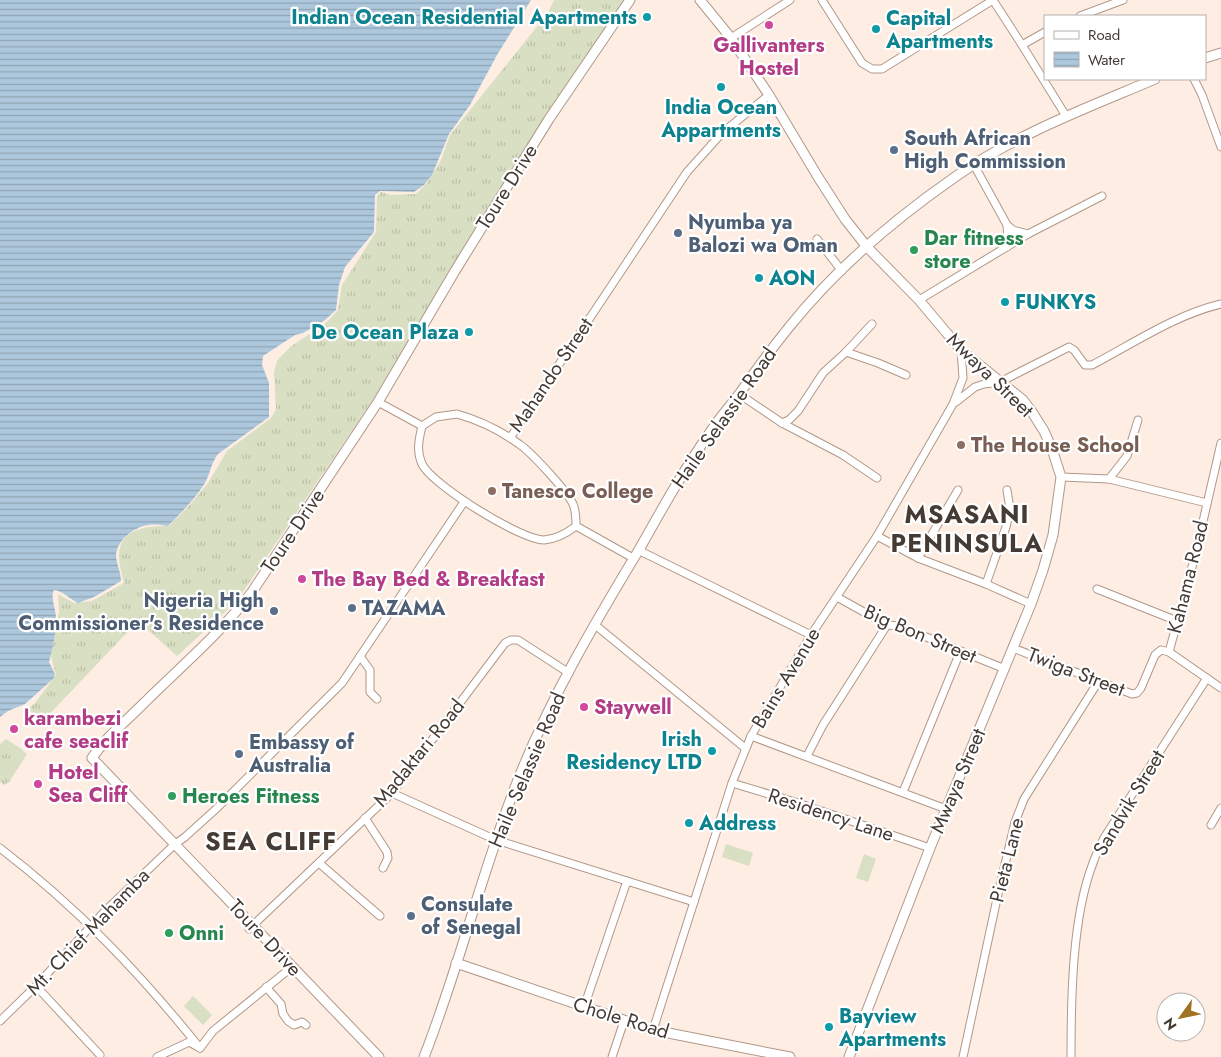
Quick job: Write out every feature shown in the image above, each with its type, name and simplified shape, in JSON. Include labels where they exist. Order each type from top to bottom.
[{"type":"street","name":"Toure Drive","points":[[378,1057],[251,927],[175,844],[92,758],[121,725],[234,616],[252,592],[378,402],[455,271],[549,119],[630,0]]},
{"type":"street","name":"Mwaya Street","points":[[700,0],[731,38],[769,95],[840,212],[867,247],[919,300],[961,350],[1022,400],[1032,412],[1052,449],[1061,477],[1052,536],[1031,604],[930,848],[849,1057]]},
{"type":"street","points":[[731,38],[790,0]]},
{"type":"street","points":[[822,0],[862,63],[872,69],[882,69],[993,0],[1066,116]]},
{"type":"street","points":[[1083,15],[1123,0]]},
{"type":"street","points":[[1022,44],[1044,33]]},
{"type":"street","points":[[1206,58],[1221,52]]},
{"type":"street","name":"Haile Selassie Road","points":[[424,1057],[496,840],[534,742],[594,624],[712,428],[789,326],[822,290],[867,247],[919,204],[974,165],[1020,139],[1066,116],[1153,80]]},
{"type":"street","points":[[1194,80],[1221,147]]},
{"type":"street","name":"Mahando Street","points":[[422,426],[436,417],[457,414],[468,417],[510,438],[686,172],[722,133],[769,95]]},
{"type":"street","points":[[974,165],[1006,225],[1007,247]]},
{"type":"street","points":[[919,300],[1028,234],[1102,196]]},
{"type":"street","points":[[1006,225],[1013,230],[1028,234]]},
{"type":"street","points":[[817,239],[842,271]]},
{"type":"street","points":[[953,404],[976,387],[1000,382],[1069,348],[1074,350],[1085,365],[1092,365],[1160,328],[1202,308],[1221,304]]},
{"type":"street","points":[[782,423],[789,420],[798,411],[823,373],[872,324]]},
{"type":"street","name":"Bains Avenue","points":[[653,1030],[732,783],[745,748],[812,635],[877,536],[953,404],[963,378],[961,350]]},
{"type":"street","points":[[846,352],[906,375]]},
{"type":"street","points":[[739,394],[782,423],[843,455],[877,478]]},
{"type":"street","points":[[378,402],[422,426],[418,451],[421,462],[428,472],[464,502],[529,536],[544,540],[558,537],[576,526]]},
{"type":"street","points":[[1109,479],[1127,456],[1138,420]]},
{"type":"street","points":[[510,438],[521,445],[574,505],[576,526]]},
{"type":"street","name":"Kahama Road","points":[[1170,652],[1221,443]]},
{"type":"street","points":[[1061,477],[1109,479],[1207,502]]},
{"type":"street","points":[[918,558],[958,490]]},
{"type":"street","points":[[986,584],[1006,527],[1010,509],[1008,490]]},
{"type":"street","points":[[175,844],[186,837],[216,809],[342,683],[464,502]]},
{"type":"street","points":[[576,526],[633,558]]},
{"type":"street","points":[[877,536],[918,558],[986,584],[1031,604]]},
{"type":"street","points":[[638,550],[812,635]]},
{"type":"street","points":[[1097,589],[1177,620]]},
{"type":"street","name":"Big Bon Street","points":[[837,597],[887,625],[899,626],[1005,669]]},
{"type":"street","points":[[594,624],[745,748]]},
{"type":"street","points":[[807,756],[823,725],[887,625]]},
{"type":"street","name":"Madaktari Road","points":[[251,927],[392,793],[508,641],[518,640],[569,673]]},
{"type":"street","name":"Twiga Street","points":[[1013,648],[1098,682],[1135,694],[1141,688],[1155,655],[1162,650],[1170,652]]},
{"type":"street","points":[[903,792],[960,652]]},
{"type":"street","points":[[1170,652],[1221,688]]},
{"type":"street","points":[[360,656],[370,670],[370,692],[377,699]]},
{"type":"street","name":"Sandvik Street","points":[[1071,1057],[1072,996],[1077,932],[1085,889],[1093,863],[1104,838],[1207,678]]},
{"type":"street","name":"Pieta Lane","points":[[963,1057],[1015,822],[1024,799],[1098,682]]},
{"type":"street","points":[[751,736],[946,809]]},
{"type":"street","name":"Residency Lane","points":[[732,783],[795,802],[930,848]]},
{"type":"street","points":[[392,793],[496,840],[694,902]]},
{"type":"street","points":[[1211,825],[1221,808]]},
{"type":"street","points":[[365,818],[387,852],[388,858],[383,868]]},
{"type":"street","name":"Mt. Chief Mahamba","points":[[0,1021],[175,844]]},
{"type":"street","points":[[0,848],[44,882],[92,926],[167,1007],[200,1048]]},
{"type":"street","points":[[319,863],[380,916]]},
{"type":"street","points":[[584,1007],[627,881]]},
{"type":"street","name":"Chole Road","points":[[456,963],[653,1030],[790,1057]]},
{"type":"street","points":[[200,1048],[213,1031],[292,967]]},
{"type":"street","points":[[36,986],[100,1055]]},
{"type":"street","points":[[266,987],[281,1004],[283,1014],[288,1021],[294,1025],[302,1022],[306,1025]]},
{"type":"street","points":[[612,1057],[624,1021]]},
{"type":"street","points":[[157,1057],[189,1042],[200,1048]]},
{"type":"green space","points":[[554,0],[625,0],[527,145],[375,397],[236,602],[177,656],[138,621],[42,722],[28,709],[35,703],[56,675],[51,656],[59,611],[58,594],[74,603],[92,601],[124,583],[119,556],[120,547],[129,534],[144,528],[169,526],[208,483],[227,451],[271,418],[276,409],[274,372],[277,361],[290,347],[326,323],[338,310],[342,285],[376,232],[377,197],[381,192],[391,195],[416,194],[427,183],[441,160],[450,135],[548,13]]},
{"type":"green space","points":[[6,739],[27,754],[9,782],[4,785],[0,782],[0,744]]},
{"type":"green space","points":[[726,844],[753,853],[749,866],[722,857]]},
{"type":"green space","points":[[864,854],[876,859],[868,882],[856,878]]},
{"type":"green space","points":[[193,996],[212,1015],[203,1025],[184,1006]]},
{"type":"water","points":[[0,0],[531,0],[497,55],[470,105],[449,134],[432,175],[424,185],[414,192],[380,191],[375,195],[374,232],[345,267],[339,285],[336,310],[325,320],[303,333],[295,335],[263,356],[262,365],[269,383],[269,417],[218,454],[201,489],[188,506],[168,526],[143,526],[132,531],[123,539],[119,544],[116,555],[121,581],[94,597],[78,603],[63,593],[54,590],[56,624],[49,662],[55,674],[54,678],[25,704],[8,711],[0,717]]},
{"type":"place","name":"Indian Ocean Residential Apartments","points":[[647,17]]},
{"type":"place","name":"Gallivanters Hostel","points":[[769,25]]},
{"type":"place","name":"Capital Apartments","points":[[876,29]]},
{"type":"place","name":"India Ocean Appartments","points":[[721,87]]},
{"type":"place","name":"South African High Commission","points":[[894,150]]},
{"type":"place","name":"Nyumba ya Balozi wa Oman","points":[[678,233]]},
{"type":"place","name":"Dar fitness store","points":[[914,250]]},
{"type":"place","name":"AON","points":[[759,278]]},
{"type":"place","name":"FUNKYS","points":[[1005,302]]},
{"type":"place","name":"De Ocean Plaza","points":[[469,332]]},
{"type":"place","name":"The House School","points":[[961,445]]},
{"type":"place","name":"Tanesco College","points":[[492,491]]},
{"type":"place","name":"The Bay Bed & Breakfast","points":[[302,579]]},
{"type":"place","name":"TAZAMA","points":[[352,608]]},
{"type":"place","name":"Nigeria High Commissioner's Residence","points":[[274,611]]},
{"type":"place","name":"Staywell","points":[[584,707]]},
{"type":"place","name":"karambezi cafe seaclif","points":[[14,729]]},
{"type":"place","name":"Irish Residency LTD","points":[[712,751]]},
{"type":"place","name":"Embassy of Australia","points":[[239,754]]},
{"type":"place","name":"Hotel Sea Cliff","points":[[38,784]]},
{"type":"place","name":"Heroes Fitness","points":[[172,796]]},
{"type":"place","name":"Address","points":[[689,823]]},
{"type":"place","name":"Consulate of Senegal","points":[[411,916]]},
{"type":"place","name":"Onni","points":[[169,933]]},
{"type":"place","name":"Bayview Apartments","points":[[829,1027]]},
{"type":"district","name":"MSASANI PENINSULA","points":[[967,528]]},
{"type":"district","name":"SEA CLIFF","points":[[271,841]]}]
